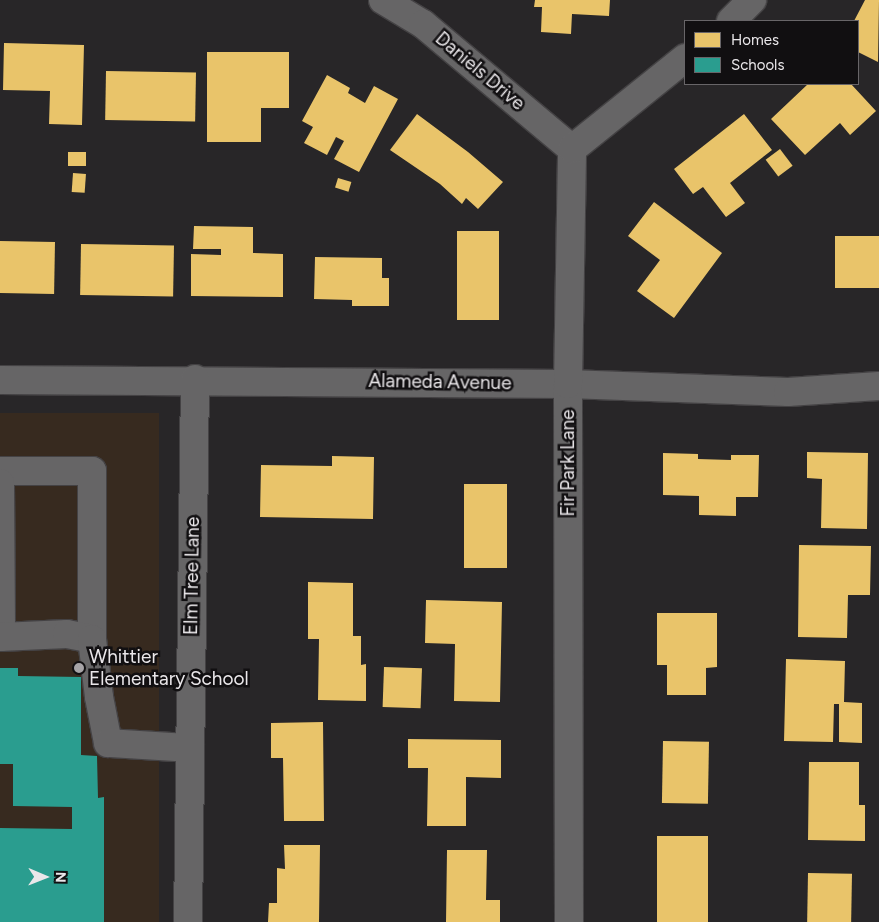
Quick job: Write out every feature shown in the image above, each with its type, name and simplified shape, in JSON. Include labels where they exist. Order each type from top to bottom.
[{"type":"street","name":"Daniels Drive","points":[[383,0],[423,24],[572,149]]},
{"type":"street","points":[[732,20],[752,0]]},
{"type":"street","points":[[572,149],[684,59]]},
{"type":"street","name":"Fir Park Lane","points":[[569,922],[568,384],[572,149]]},
{"type":"street","name":"Alameda Avenue","points":[[0,380],[195,379],[568,384],[788,392],[879,386]]},
{"type":"street","name":"Elm Tree Lane","points":[[188,922],[195,379]]},
{"type":"street","points":[[0,471],[92,471],[92,639],[99,697],[108,743],[190,748]]},
{"type":"street","points":[[0,482],[1,637],[67,634],[92,639]]},
{"type":"shaded area","name":"Whittier Elementary School","points":[[0,413],[159,413],[159,922],[0,922]]},
{"type":"building: Homes","points":[[535,0],[610,0],[609,16],[572,14],[571,34],[541,32],[542,7],[534,7]]},
{"type":"building: Homes","points":[[865,0],[879,0],[878,62],[859,52],[859,20],[855,20]]},
{"type":"building: Homes","points":[[4,43],[84,45],[82,125],[49,124],[50,91],[3,90]]},
{"type":"building: Homes","points":[[207,52],[289,52],[289,108],[261,108],[261,142],[207,142]]},
{"type":"building: Homes","points":[[106,71],[196,73],[195,122],[105,120]]},
{"type":"building: Homes","points":[[327,75],[350,88],[348,93],[365,103],[374,86],[398,99],[359,172],[334,159],[344,141],[336,137],[327,155],[304,143],[313,127],[302,121]]},
{"type":"building: Homes","points":[[807,85],[852,85],[876,111],[850,135],[840,123],[805,155],[771,119]]},
{"type":"building: Homes","points":[[417,114],[468,152],[503,182],[478,209],[466,198],[462,204],[440,184],[390,150]]},
{"type":"building: Homes","points":[[744,114],[772,150],[730,183],[745,203],[726,217],[703,187],[693,194],[674,169]]},
{"type":"building: Homes","points":[[780,149],[793,166],[778,177],[766,160]]},
{"type":"building: Homes","points":[[68,152],[86,152],[86,166],[68,166]]},
{"type":"building: Homes","points":[[73,173],[86,174],[85,193],[72,192]]},
{"type":"building: Homes","points":[[338,178],[351,182],[348,192],[335,188]]},
{"type":"building: Homes","points":[[654,202],[722,253],[674,318],[637,291],[660,260],[628,236]]},
{"type":"building: Homes","points":[[194,226],[253,227],[253,253],[283,254],[283,297],[191,296],[191,254],[221,255],[221,249],[193,249]]},
{"type":"building: Homes","points":[[457,231],[499,231],[499,320],[457,320]]},
{"type":"building: Homes","points":[[835,236],[879,236],[879,288],[835,288]]},
{"type":"building: Homes","points":[[0,241],[55,242],[54,294],[0,293]]},
{"type":"building: Homes","points":[[81,244],[174,246],[173,297],[80,295]]},
{"type":"building: Homes","points":[[315,257],[382,258],[382,278],[389,278],[389,306],[352,306],[352,300],[314,299]]},
{"type":"building: Homes","points":[[807,452],[868,453],[867,529],[821,528],[822,479],[807,478]]},
{"type":"building: Homes","points":[[663,453],[698,454],[698,459],[731,460],[731,455],[759,455],[758,497],[736,497],[736,516],[699,515],[699,496],[663,495]]},
{"type":"building: Homes","points":[[332,456],[374,457],[373,519],[260,517],[261,465],[332,466]]},
{"type":"building: Homes","points":[[464,484],[507,484],[507,568],[464,568]]},
{"type":"building: Homes","points":[[799,545],[871,546],[870,595],[848,595],[847,638],[798,637]]},
{"type":"building: Homes","points":[[308,582],[353,583],[353,636],[361,636],[361,665],[366,664],[366,701],[318,700],[319,639],[308,639]]},
{"type":"building: Homes","points":[[426,600],[502,602],[500,702],[454,701],[455,644],[425,643]]},
{"type":"building: Homes","points":[[657,613],[717,613],[717,667],[706,668],[706,695],[667,695],[667,665],[657,665]]},
{"type":"building: Homes","points":[[786,659],[845,661],[844,702],[862,703],[862,743],[839,742],[839,704],[834,704],[833,742],[784,741]]},
{"type":"building: Homes","points":[[384,667],[422,668],[421,708],[383,707]]},
{"type":"building: Homes","points":[[323,722],[324,821],[284,821],[283,758],[271,758],[271,723]]},
{"type":"building: Homes","points":[[408,739],[501,740],[501,778],[466,777],[466,826],[427,826],[428,768],[408,768]]},
{"type":"building: Homes","points":[[663,741],[709,742],[708,804],[662,803]]},
{"type":"building: Homes","points":[[809,762],[859,762],[859,805],[865,805],[865,841],[808,840]]},
{"type":"building: Homes","points":[[657,836],[708,836],[708,922],[657,922]]},
{"type":"building: Homes","points":[[284,845],[320,845],[319,922],[268,922],[269,903],[277,903],[277,868],[285,869]]},
{"type":"building: Homes","points":[[447,850],[487,850],[486,900],[500,900],[500,922],[446,922]]},
{"type":"building: Homes","points":[[808,873],[852,874],[851,922],[807,922]]},
{"type":"building: Schools","points":[[0,668],[18,668],[18,676],[81,677],[81,755],[97,756],[98,798],[104,797],[104,922],[0,922],[0,828],[72,829],[72,807],[13,806],[13,764],[0,764]]},
{"type":"place","name":"Whittier Elementary School","points":[[79,668]]}]
